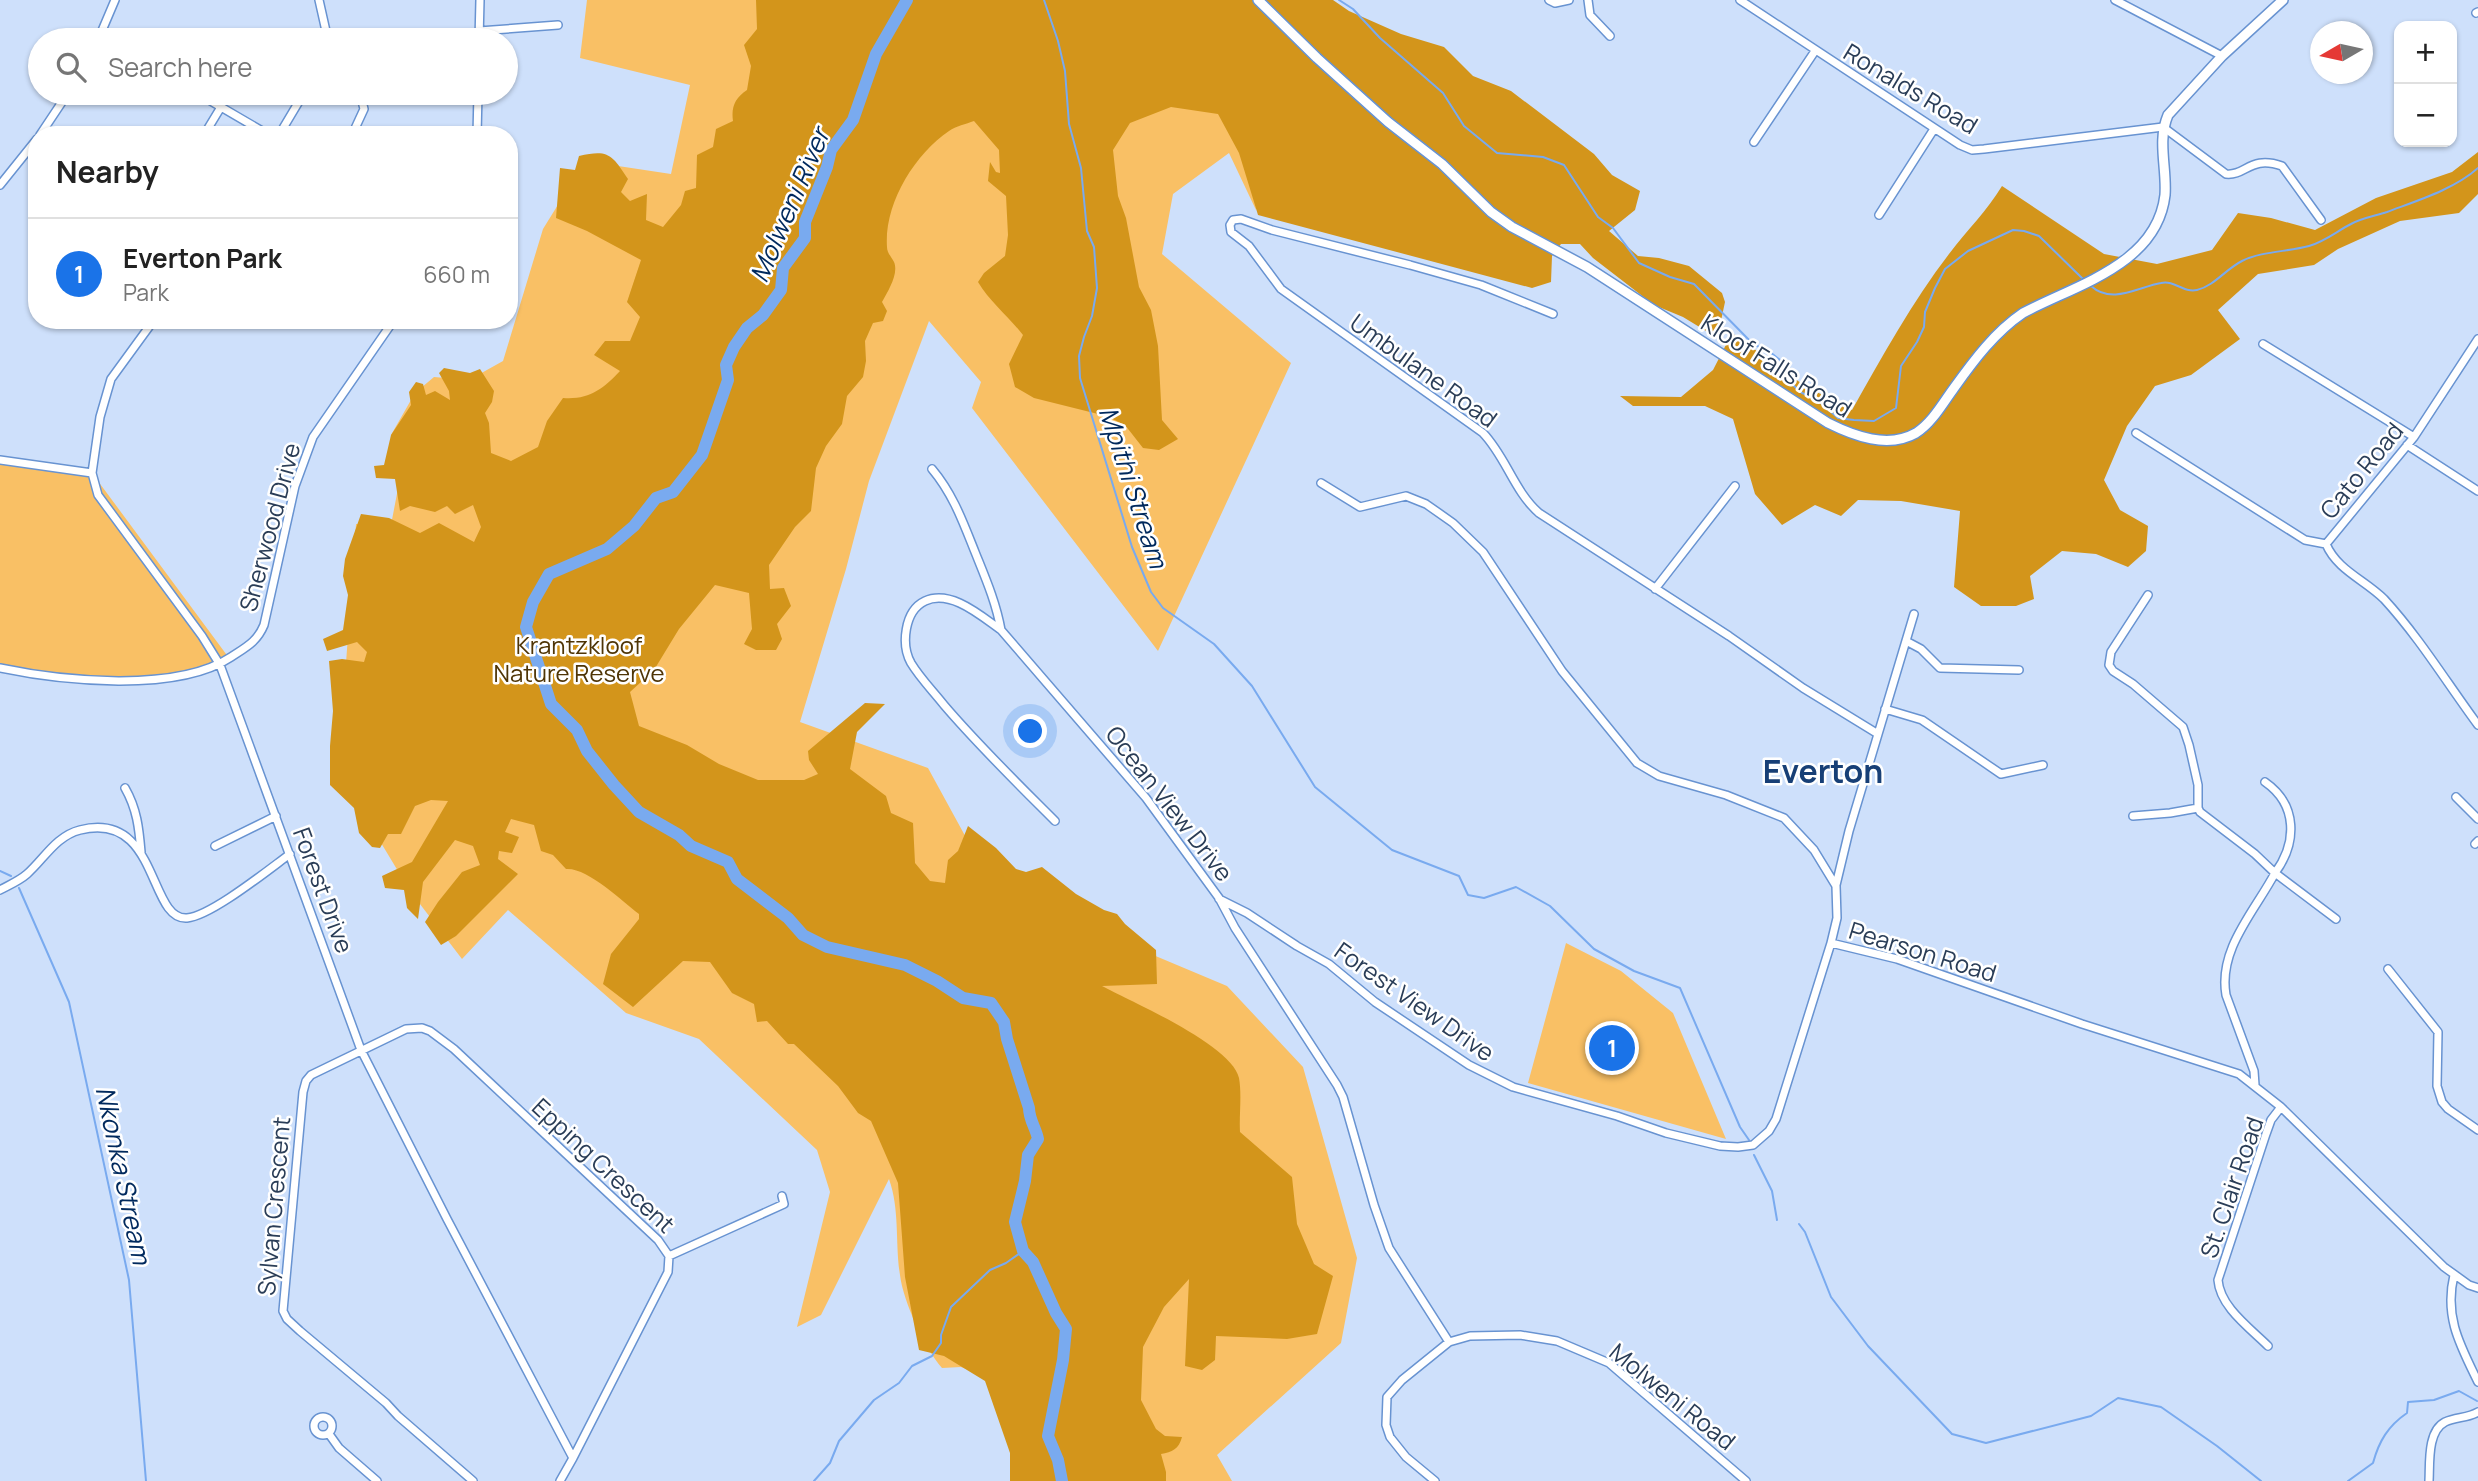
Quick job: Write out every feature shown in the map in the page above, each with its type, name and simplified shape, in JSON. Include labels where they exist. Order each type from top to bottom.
[{"type":"main road","name":"Kloof Falls Road","points":[[1258,0],[1317,58],[1388,122],[1442,164],[1491,212],[1512,227],[1587,267],[1806,410],[1861,438],[1888,440],[1918,432],[2005,326],[2023,313],[2128,258],[2145,241],[2162,210],[2165,191],[2163,127]]},
{"type":"main road","points":[[2163,127],[2177,104],[2222,55],[2283,0]]},
{"type":"street","points":[[103,28],[115,0]]},
{"type":"street","points":[[319,0],[326,28]]},
{"type":"street","points":[[479,28],[480,0]]},
{"type":"street","points":[[1549,0],[1569,0]]},
{"type":"street","points":[[1588,0],[1590,15],[1610,36]]},
{"type":"street","name":"Ronalds Road","points":[[1740,0],[1934,129],[1972,150],[2163,127]]},
{"type":"street","points":[[2115,0],[2222,55]]},
{"type":"street","points":[[518,31],[558,25]]},
{"type":"street","points":[[1754,142],[1815,51]]},
{"type":"street","points":[[46,126],[60,105]]},
{"type":"street","points":[[218,105],[254,126]]},
{"type":"street","points":[[284,126],[297,105]]},
{"type":"street","points":[[356,126],[364,109],[363,105]]},
{"type":"street","points":[[477,126],[478,105]]},
{"type":"street","points":[[209,126],[221,107]]},
{"type":"street","points":[[2163,127],[2225,174],[2234,174],[2256,163],[2282,166],[2321,220]]},
{"type":"street","points":[[1879,215],[1934,129]]},
{"type":"street","points":[[0,185],[28,150]]},
{"type":"street","name":"Umbulane Road","points":[[1553,314],[1481,285],[1410,265],[1272,230],[1241,219],[1233,220],[1230,225],[1231,232],[1249,246],[1281,289],[1483,433],[1499,452],[1526,499],[1539,513],[1729,636],[1803,688],[1878,734]]},
{"type":"street","points":[[0,460],[92,473],[100,417],[111,379],[147,329]]},
{"type":"street","name":"Sherwood Drive","points":[[0,668],[64,678],[180,678],[220,665],[259,637],[295,486],[313,436],[388,329]]},
{"type":"street","name":"Cato Road","points":[[2136,433],[2305,540],[2326,544],[2414,437],[2478,339]]},
{"type":"street","points":[[2263,344],[2414,437]]},
{"type":"street","points":[[2407,445],[2478,491]]},
{"type":"street","points":[[932,469],[956,503],[998,610],[1001,630]]},
{"type":"street","name":"Forest Drive","points":[[92,473],[98,495],[202,636],[220,665],[361,1050],[573,1458]]},
{"type":"street","name":"Pearson Road","points":[[1321,483],[1360,507],[1406,496],[1426,505],[1453,523],[1483,552],[1562,671],[1637,763],[1659,776],[1726,795],[1784,818],[1814,850],[1836,886],[1837,918],[1831,943],[1896,958],[2082,1024],[2232,1071],[2255,1084],[2281,1107],[2454,1276],[2478,1288]]},
{"type":"street","points":[[1654,589],[1735,486]]},
{"type":"street","points":[[2326,544],[2335,560],[2384,599],[2478,725]]},
{"type":"street","points":[[2148,595],[2110,652],[2109,665],[2183,727],[2198,785],[2198,808],[2206,817],[2336,919]]},
{"type":"street","name":"Ocean View Drive","points":[[1055,821],[962,726],[911,662],[905,648],[909,620],[921,603],[946,598],[973,610],[1001,630],[1146,798],[1219,898],[1235,928],[1337,1085],[1389,1248],[1449,1342]]},
{"type":"street","points":[[1836,886],[1839,866],[1914,614]]},
{"type":"street","points":[[1906,641],[1921,649],[1940,668],[2019,670]]},
{"type":"street","points":[[1885,709],[1922,720],[2001,774],[2043,765]]},
{"type":"street","points":[[2255,1084],[2255,1072],[2226,995],[2225,982],[2232,945],[2289,848],[2288,810],[2275,789],[2265,782]]},
{"type":"street","points":[[125,788],[139,822],[141,852]]},
{"type":"street","points":[[2456,797],[2478,819]]},
{"type":"street","points":[[2133,816],[2170,814],[2198,808]]},
{"type":"street","points":[[215,846],[276,816]]},
{"type":"street","points":[[0,890],[21,879],[56,843],[78,830],[92,828],[117,832],[135,845],[172,914],[188,918],[211,908],[290,854]]},
{"type":"street","name":"Forest View Drive","points":[[1219,898],[1329,964],[1375,1002],[1469,1065],[1495,1079],[1513,1087],[1618,1116],[1667,1133],[1720,1146],[1753,1145],[1769,1131],[1776,1119],[1831,943]]},
{"type":"street","points":[[2388,969],[2438,1032],[2440,1042],[2437,1086],[2442,1102],[2478,1130]]},
{"type":"street","name":"Epping Crescent","points":[[361,1050],[406,1029],[422,1028],[438,1036],[658,1240],[669,1256],[668,1272],[573,1458]]},
{"type":"street","name":"Sylvan Crescent","points":[[361,1050],[311,1075],[306,1081],[283,1311],[287,1319],[300,1331],[386,1403],[472,1481]]},
{"type":"street","name":"St. Clair Road","points":[[2268,1346],[2234,1312],[2221,1294],[2218,1280],[2269,1127],[2281,1107]]},
{"type":"street","points":[[669,1256],[784,1204],[782,1196]]},
{"type":"street","points":[[2454,1276],[2450,1313],[2478,1382]]},
{"type":"street","name":"Molweni Road","points":[[1449,1342],[1470,1336],[1520,1335],[1557,1341],[1586,1351],[1609,1363],[1635,1383],[1746,1481]]},
{"type":"street","points":[[1435,1481],[1406,1457],[1390,1437],[1385,1413],[1387,1397],[1402,1380],[1449,1342]]},
{"type":"street","points":[[2429,1481],[2436,1430],[2442,1423],[2478,1412]]},
{"type":"street","points":[[329,1434],[340,1448],[377,1481]]},
{"type":"street","points":[[559,1481],[573,1458]]},
{"type":"green space","name":"Krantzkloof Nature Reserve","points":[[587,0],[1244,0],[1256,210],[1229,153],[1173,194],[1162,254],[1291,363],[1158,651],[972,408],[981,382],[929,321],[869,481],[846,569],[800,722],[928,768],[975,854],[1096,931],[1227,986],[1303,1067],[1357,1258],[1341,1343],[1217,1455],[1232,1481],[1022,1481],[989,1377],[961,1367],[942,1368],[916,1324],[902,1286],[895,1203],[889,1179],[821,1315],[797,1327],[830,1192],[817,1150],[699,1039],[626,1013],[508,910],[462,959],[410,891],[357,803],[344,691],[356,524],[391,525],[400,478],[391,435],[415,393],[434,377],[469,380],[503,361],[513,329],[518,329],[518,312],[543,229],[585,161],[671,174],[690,85],[580,58]]},
{"type":"green space","name":"Krantzkloof Nature Reserve","points":[[756,0],[1333,0],[1349,11],[1401,34],[1444,47],[1473,76],[1511,91],[1594,154],[1612,175],[1640,191],[1635,210],[1609,231],[1638,256],[1689,266],[1722,293],[1725,302],[1719,330],[1711,334],[1683,317],[1654,305],[1593,258],[1580,244],[1561,244],[1552,256],[1551,282],[1532,288],[1258,215],[1239,153],[1218,114],[1171,107],[1130,123],[1113,150],[1118,196],[1126,218],[1139,287],[1151,310],[1158,346],[1162,420],[1178,439],[1159,450],[1143,448],[1125,425],[1106,416],[1034,398],[1015,387],[1009,364],[1023,335],[978,282],[984,273],[1005,256],[1008,235],[1006,196],[988,181],[990,162],[996,172],[1000,173],[999,150],[974,121],[961,125],[949,131],[924,153],[904,182],[890,214],[887,249],[894,262],[895,272],[882,302],[887,311],[883,321],[873,323],[865,341],[866,361],[863,377],[847,396],[842,424],[826,446],[816,468],[811,511],[795,527],[769,565],[770,589],[784,588],[791,606],[777,624],[782,639],[776,650],[756,650],[744,644],[752,629],[749,593],[715,585],[679,629],[654,670],[630,692],[639,726],[687,745],[719,764],[758,780],[804,780],[818,774],[809,760],[808,751],[865,703],[885,704],[857,732],[850,769],[886,796],[891,813],[913,823],[915,863],[930,881],[945,883],[948,860],[958,851],[968,826],[996,848],[1016,869],[1026,872],[1042,867],[1076,894],[1104,910],[1117,914],[1156,950],[1157,984],[1102,986],[1179,1026],[1219,1052],[1232,1065],[1240,1085],[1240,1132],[1292,1177],[1297,1224],[1314,1264],[1333,1276],[1317,1334],[1287,1339],[1216,1336],[1215,1360],[1202,1370],[1185,1366],[1189,1279],[1164,1307],[1143,1347],[1141,1400],[1156,1429],[1165,1436],[1182,1437],[1174,1449],[1161,1454],[1166,1481],[1010,1481],[1010,1453],[985,1381],[944,1356],[919,1350],[905,1277],[898,1183],[871,1121],[858,1113],[838,1086],[794,1044],[788,1044],[767,1021],[757,1022],[754,1004],[732,993],[710,962],[683,961],[633,1007],[603,984],[611,954],[639,919],[639,914],[594,879],[584,873],[566,869],[553,855],[541,851],[534,825],[511,819],[505,832],[519,837],[512,853],[499,851],[498,859],[518,874],[456,936],[441,945],[425,922],[462,872],[480,865],[473,846],[455,840],[423,882],[418,919],[407,908],[404,890],[385,888],[382,876],[412,862],[448,801],[431,800],[415,806],[401,834],[388,834],[380,848],[372,847],[359,833],[354,808],[330,785],[333,711],[329,661],[342,659],[364,662],[367,652],[357,642],[327,651],[323,639],[343,630],[348,595],[343,576],[345,559],[361,514],[389,518],[420,533],[439,523],[474,542],[481,527],[473,505],[455,514],[447,506],[435,512],[410,506],[400,511],[395,479],[376,478],[374,466],[384,465],[391,435],[411,405],[409,392],[416,382],[423,384],[426,395],[435,391],[450,400],[449,391],[439,373],[444,368],[470,373],[480,369],[494,391],[492,402],[485,413],[489,423],[491,453],[511,461],[538,447],[547,421],[563,398],[580,397],[595,392],[620,371],[594,355],[605,341],[630,341],[640,317],[627,302],[641,260],[556,218],[560,168],[575,170],[579,156],[597,153],[609,156],[628,179],[621,192],[630,201],[647,194],[646,220],[663,227],[681,205],[685,191],[696,188],[697,155],[713,147],[716,129],[733,121],[735,103],[747,90],[751,66],[744,45],[757,29]]},
{"type":"green space","points":[[2478,152],[2478,194],[2459,213],[2400,221],[2338,249],[2314,265],[2258,274],[2218,310],[2240,339],[2191,375],[2155,386],[2127,426],[2104,480],[2120,510],[2148,526],[2146,551],[2128,567],[2096,554],[2062,551],[2030,576],[2034,599],[2016,606],[1981,606],[1954,587],[1960,511],[1901,501],[1858,500],[1841,516],[1815,505],[1782,525],[1755,494],[1733,419],[1705,406],[1633,406],[1620,396],[1681,397],[1713,370],[1732,333],[1805,386],[1852,410],[1922,291],[2002,186],[2104,254],[2157,264],[2212,250],[2238,213],[2271,218],[2315,230],[2376,198],[2452,172]]},
{"type":"green space","points":[[0,461],[92,473],[229,658],[171,679],[39,675],[0,667]]},
{"type":"green space","points":[[1566,943],[1621,971],[1673,1013],[1726,1139],[1528,1083]]},
{"type":"waterway","name":"Molweni River","points":[[907,0],[876,54],[853,120],[831,150],[805,222],[805,238],[783,268],[781,290],[734,347],[726,365],[728,380],[702,455],[673,492],[656,498],[634,526],[607,549],[549,574],[533,602],[526,627],[551,704],[577,730],[587,751],[639,812],[679,835],[691,846],[728,862],[737,879],[788,918],[803,935],[827,947],[905,965],[963,998],[991,1003],[1004,1022],[1038,1139],[1028,1155],[1015,1222],[1023,1251],[1033,1262],[1066,1329],[1063,1360],[1048,1436],[1058,1460],[1062,1481]]},
{"type":"waterway","name":"Mpithi Stream","points":[[1044,0],[1065,71],[1069,124],[1081,168],[1087,231],[1094,247],[1097,288],[1092,316],[1079,356],[1080,378],[1132,547],[1151,592],[1163,608],[1214,644],[1252,686],[1315,787],[1392,850],[1459,876],[1468,895],[1484,898],[1516,887],[1550,906],[1594,949],[1634,971],[1680,988],[1740,1127],[1749,1140]]},
{"type":"waterway","points":[[1339,0],[1353,9],[1380,38],[1443,93],[1464,126],[1497,153],[1543,157],[1564,165],[1598,217],[1613,228],[1639,263],[1694,284],[1753,344],[1780,360],[1785,378],[1802,393],[1815,398],[1838,418],[1874,421],[1896,408],[1901,366],[1924,327],[1925,312],[1935,288],[1945,269],[1968,251],[2013,230],[2024,231],[2039,236],[2084,280]]},
{"type":"waterway","points":[[2091,286],[2108,294],[2125,293],[2166,283],[2187,290],[2197,290],[2209,285],[2242,261],[2258,255],[2315,244],[2355,222],[2447,188],[2478,168]]},
{"type":"waterway","name":"Nkonka Stream","points":[[0,871],[11,876]]},
{"type":"waterway","name":"Nkonka Stream","points":[[19,888],[69,1002],[129,1280],[146,1481]]},
{"type":"waterway","name":"Mpithi Stream","points":[[1754,1155],[1772,1191],[1777,1220]]},
{"type":"waterway","name":"Mpithi Stream","points":[[1799,1224],[1805,1232],[1831,1297],[1868,1346],[1952,1434],[1986,1443],[2091,1416],[2118,1398],[2161,1407],[2261,1481]]},
{"type":"waterway","points":[[814,1481],[830,1463],[839,1441],[874,1400],[899,1383],[912,1366],[932,1356],[941,1343],[941,1335],[951,1307],[990,1270],[1023,1251]]},
{"type":"waterway","name":"Mpithi Stream","points":[[2348,1481],[2373,1463],[2385,1435],[2407,1413],[2408,1402],[2434,1400],[2459,1391],[2477,1401]]},
{"type":"place","name":"Everton Park","points":[[1612,1048]]},
{"type":"district","name":"Everton","points":[[1823,771]]}]
